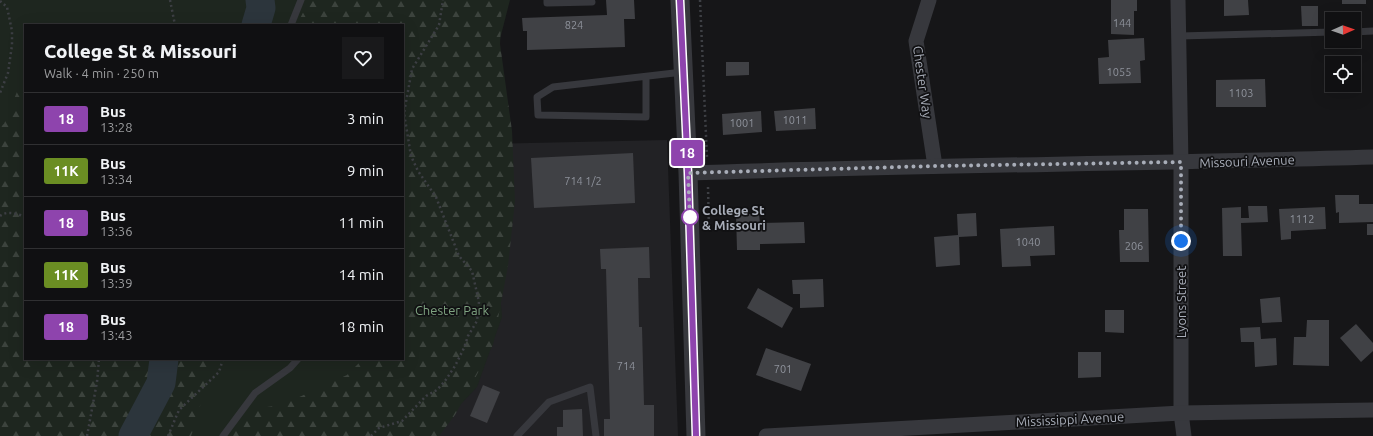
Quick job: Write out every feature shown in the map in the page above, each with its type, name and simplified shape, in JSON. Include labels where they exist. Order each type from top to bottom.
[{"type":"street","points":[[680,0],[688,173],[696,436]]},
{"type":"street","name":"Chester Way","points":[[929,0],[916,41],[935,166]]},
{"type":"street","name":"Lyons Street","points":[[1178,0],[1180,36],[1181,162],[1181,413],[1184,436]]},
{"type":"street","name":"Missouri Avenue","points":[[688,173],[935,166],[1373,157]]},
{"type":"street","name":"Mississippi Avenue","points":[[766,436],[1181,413],[1373,410]]},
{"type":"lane","points":[[291,24],[302,0]]},
{"type":"lane","points":[[547,0],[547,3],[592,2],[592,0]]},
{"type":"lane","points":[[1361,32],[1373,31]]},
{"type":"lane","points":[[1180,36],[1325,32]]},
{"type":"lane","points":[[646,77],[646,117],[538,115],[537,98],[553,87],[683,72]]},
{"type":"lane","points":[[223,436],[255,393],[290,368],[297,360]]},
{"type":"lane","points":[[517,436],[549,402],[590,387],[596,436]]},
{"type":"path","points":[[170,0],[175,24]]},
{"type":"path","points":[[371,436],[379,428],[402,421],[426,396],[437,390],[455,366],[476,321],[479,302],[472,272],[459,256],[436,197],[418,171],[411,156],[404,113],[412,69],[439,25],[443,0]]},
{"type":"path","points":[[0,1],[7,7],[12,31],[12,45],[8,73],[0,94]]},
{"type":"path","points":[[0,216],[3,213],[16,213],[24,217]]},
{"type":"path","points":[[87,436],[97,382],[99,360]]},
{"type":"path","points":[[168,436],[179,410],[219,372],[223,360]]},
{"type":"shaded area","points":[[667,140],[678,436],[431,436],[490,169],[489,144]]},
{"type":"green space","name":"Chester Park","points":[[0,0],[510,0],[487,90],[490,169],[502,317],[477,387],[431,436],[0,436]]},
{"type":"green space","points":[[309,0],[502,0],[500,44],[512,131],[515,201],[508,266],[493,345],[455,415],[439,436],[228,436],[231,430],[252,409],[282,405],[347,375],[362,360],[404,360],[404,24],[297,24]]},
{"type":"green space","points":[[24,74],[24,360],[212,360],[191,436],[0,436],[0,126],[4,124]]},
{"type":"building","points":[[606,0],[634,0],[635,19],[624,19],[625,47],[527,50],[527,31],[523,31],[522,18],[607,15]]},
{"type":"building","points":[[1111,0],[1137,0],[1137,11],[1134,11],[1134,35],[1111,34]]},
{"type":"building","points":[[1224,0],[1248,0],[1249,15],[1224,16]]},
{"type":"building","points":[[1342,0],[1366,0],[1366,4],[1342,4]]},
{"type":"building","points":[[1301,6],[1318,6],[1318,26],[1302,26]]},
{"type":"building","points":[[1144,38],[1145,60],[1140,61],[1141,83],[1099,84],[1098,58],[1109,57],[1108,40]]},
{"type":"building","points":[[726,62],[749,62],[749,75],[726,76]]},
{"type":"building","points":[[1265,79],[1266,107],[1216,107],[1216,80]]},
{"type":"building","points":[[815,108],[816,129],[776,131],[774,111]]},
{"type":"building","points":[[761,111],[762,132],[723,135],[722,114]]},
{"type":"building","points":[[633,153],[635,203],[534,208],[531,158]]},
{"type":"building","points":[[1335,195],[1359,195],[1359,204],[1373,204],[1373,222],[1339,223],[1339,212],[1336,213]]},
{"type":"building","points":[[1248,206],[1267,206],[1268,222],[1241,223],[1242,256],[1223,256],[1222,208],[1241,207],[1241,218],[1249,218]]},
{"type":"building","points":[[1325,207],[1326,229],[1291,231],[1291,239],[1281,240],[1279,209]]},
{"type":"building","points":[[1124,209],[1148,209],[1149,262],[1120,262],[1119,230],[1124,230]]},
{"type":"building","points":[[976,213],[977,236],[959,237],[960,265],[936,267],[934,237],[958,235],[957,214]]},
{"type":"building","points":[[736,214],[759,214],[760,223],[804,222],[805,243],[760,244],[760,250],[737,250]]},
{"type":"building","points":[[1367,224],[1373,224],[1373,235],[1367,235]]},
{"type":"building","points":[[1054,226],[1055,255],[1030,256],[1031,266],[1002,267],[1000,229]]},
{"type":"building","points":[[649,247],[650,278],[638,278],[639,327],[642,327],[644,405],[654,405],[654,436],[604,436],[604,419],[610,419],[606,269],[601,269],[600,249]]},
{"type":"building","points":[[823,279],[824,307],[800,308],[800,294],[793,294],[792,280]]},
{"type":"building","points":[[758,288],[793,308],[782,328],[747,308]]},
{"type":"building","points":[[1280,297],[1282,322],[1262,323],[1260,299]]},
{"type":"building","points":[[1105,310],[1124,310],[1124,333],[1105,332]]},
{"type":"building","points":[[1307,320],[1329,320],[1329,366],[1293,365],[1294,337],[1306,337]]},
{"type":"building","points":[[1356,324],[1373,343],[1373,351],[1361,362],[1340,338]]},
{"type":"building","points":[[1260,327],[1261,339],[1276,338],[1277,365],[1255,367],[1254,342],[1241,342],[1240,328]]},
{"type":"building","points":[[766,348],[811,364],[801,391],[756,375]]},
{"type":"building","points":[[1078,352],[1101,352],[1101,377],[1078,378]]},
{"type":"building","points":[[483,385],[500,392],[487,423],[470,416]]},
{"type":"building","points":[[582,409],[583,436],[557,436],[557,427],[563,427],[563,410]]},
{"type":"waterway","points":[[256,24],[261,8],[260,0]]},
{"type":"waterway","points":[[133,436],[161,383],[164,360]]},
{"type":"bus line","name":"18","points":[[680,0],[688,173],[696,436]]},
{"type":"place","name":"College St & Missouri","points":[[690,217]]},
{"type":"route","points":[[690,217],[690,219],[688,173],[935,166],[1181,162],[1181,241]]}]
